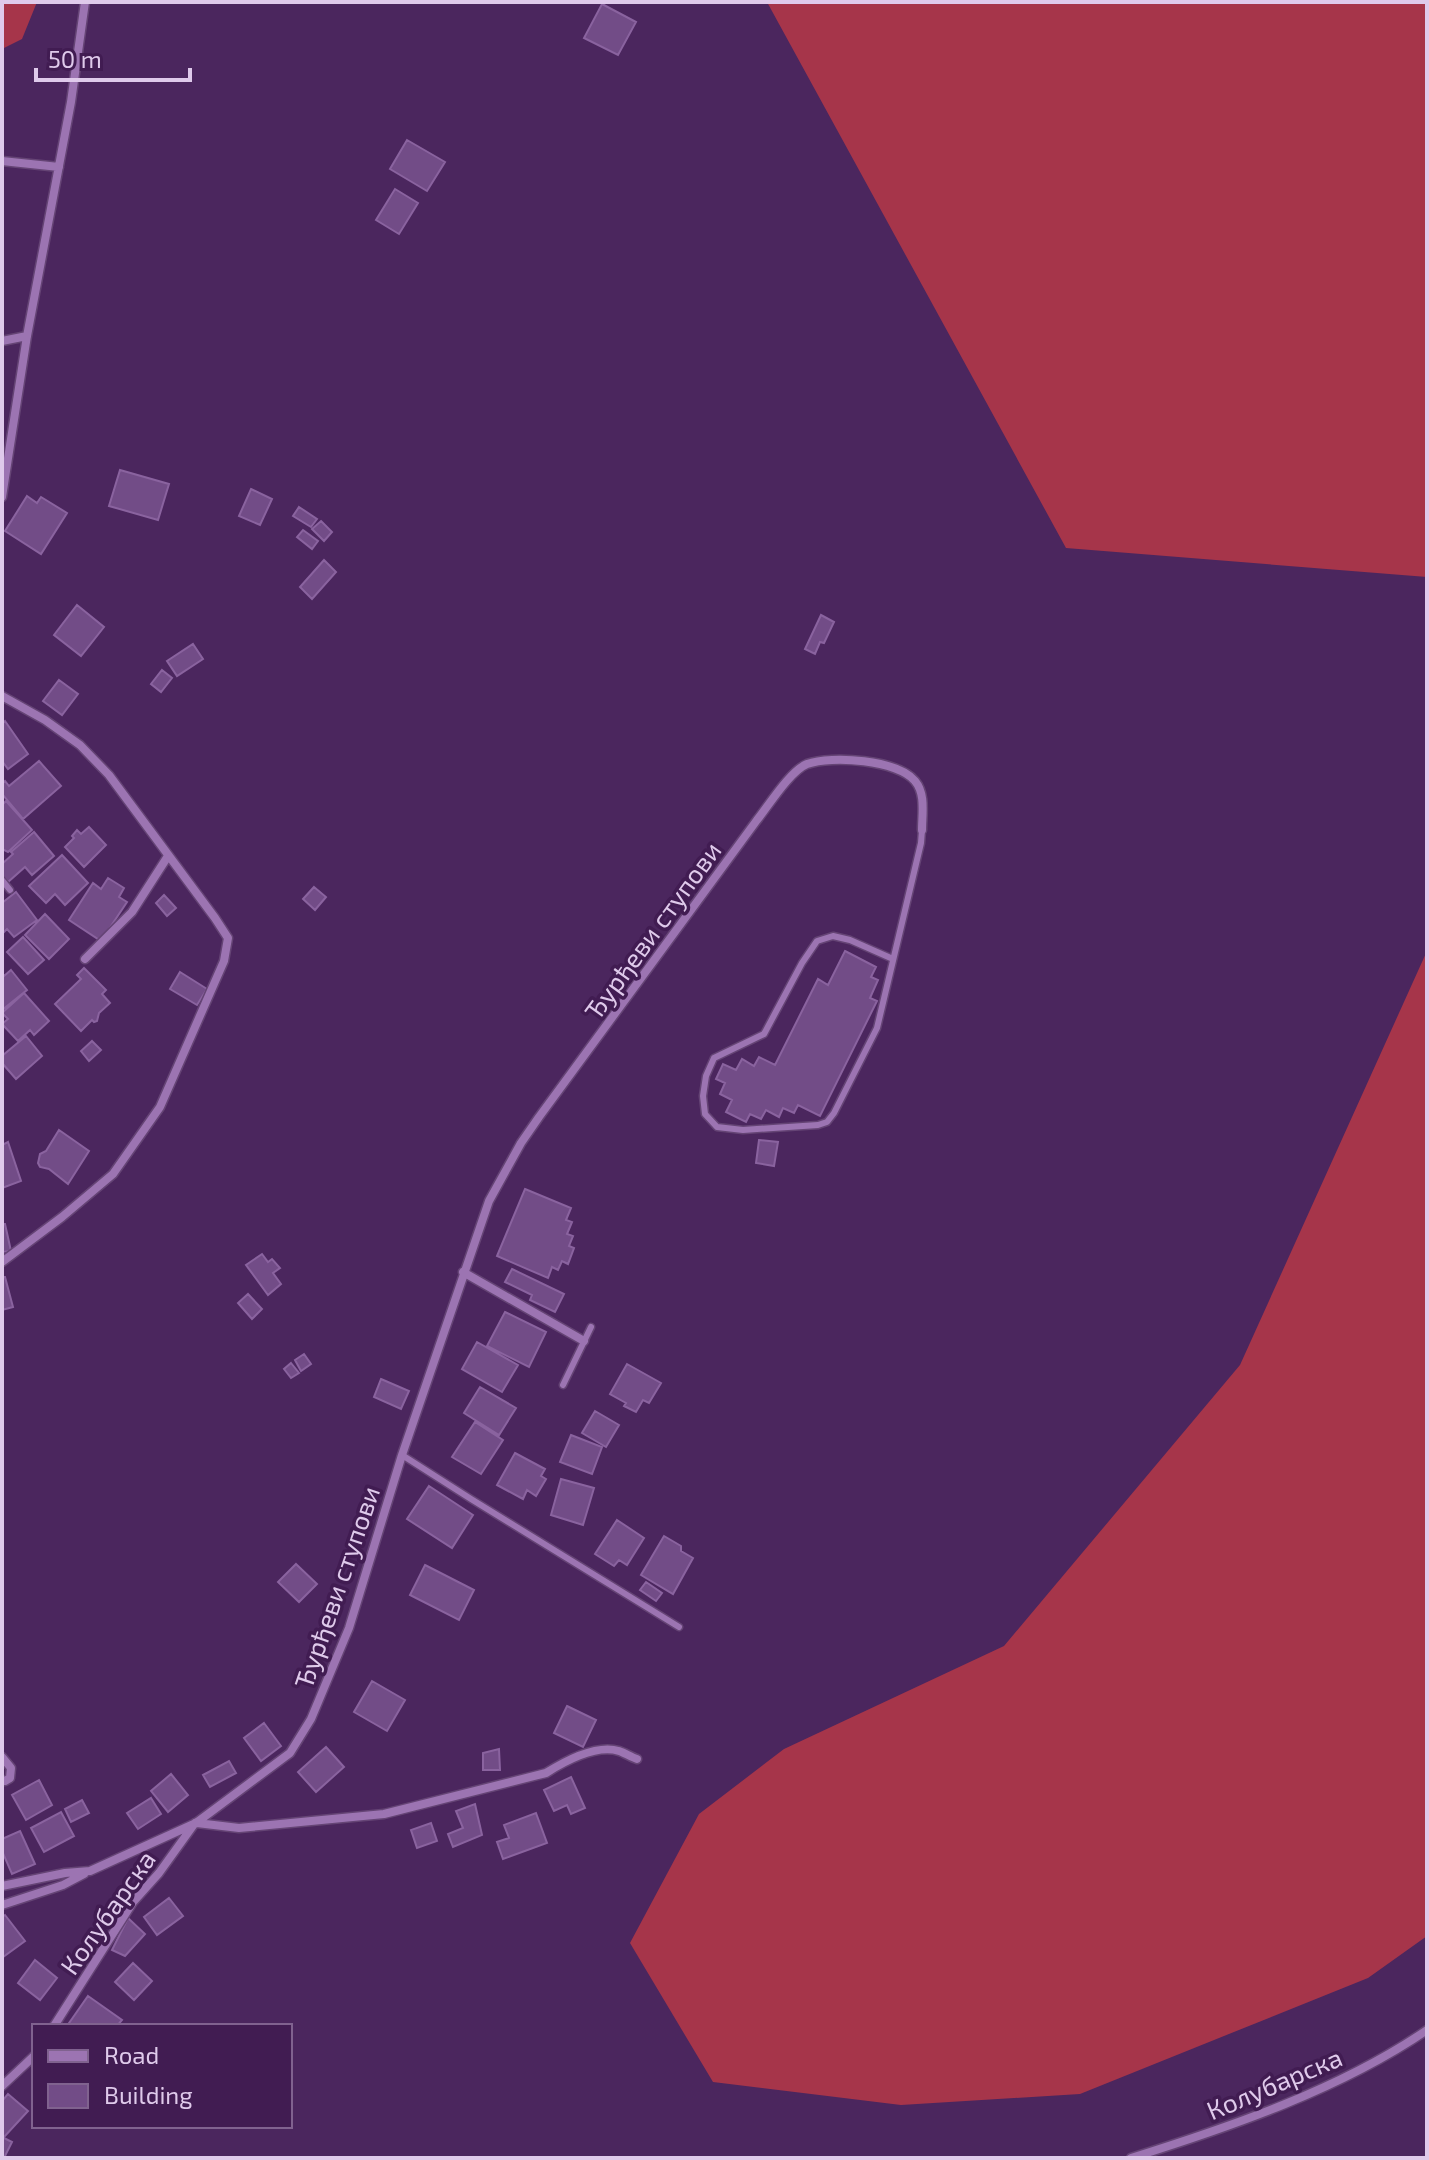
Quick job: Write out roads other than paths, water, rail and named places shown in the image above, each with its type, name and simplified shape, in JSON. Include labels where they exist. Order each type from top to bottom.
[{"type":"street","points":[[2,497],[27,336],[71,102],[85,2]]},
{"type":"street","points":[[2,161],[59,167]]},
{"type":"street","points":[[2,341],[27,336]]},
{"type":"street","points":[[2,696],[45,720],[80,745],[109,775],[228,938],[224,961],[160,1107],[113,1174],[2,1262]]},
{"type":"street","name":"Ђурђеви ступови","points":[[2,1886],[90,1871],[196,1823],[290,1753],[311,1719],[349,1628],[402,1455],[489,1201],[521,1143],[793,774],[807,764],[849,760],[899,769],[916,781],[923,797],[922,830]]},
{"type":"street","points":[[85,959],[132,912],[168,856]]},
{"type":"street","points":[[463,1272],[584,1341]]},
{"type":"street","points":[[196,1823],[239,1828],[384,1814],[546,1773],[585,1753],[616,1750],[637,1759]]},
{"type":"street","points":[[2,1757],[11,1768],[10,1778],[2,1780]]},
{"type":"street","name":"Колубарска","points":[[55,2024],[133,1902],[196,1823]]},
{"type":"street","name":"Колубарска","points":[[2,1905],[63,1885],[90,1871]]},
{"type":"street","name":"Колубарска","points":[[1131,2158],[1304,2096],[1400,2049],[1427,2030]]},
{"type":"street","points":[[2,2086],[32,2058]]},
{"type":"lane","points":[[893,959],[850,940],[833,936],[817,941],[764,1034],[714,1058],[706,1076],[703,1096],[705,1114],[717,1127],[743,1130],[818,1125],[827,1122],[834,1113],[877,1028],[921,843],[922,830]]},
{"type":"lane","points":[[2,880],[10,890]]},
{"type":"lane","points":[[563,1385],[591,1327]]},
{"type":"lane","points":[[402,1455],[679,1627]]}]
